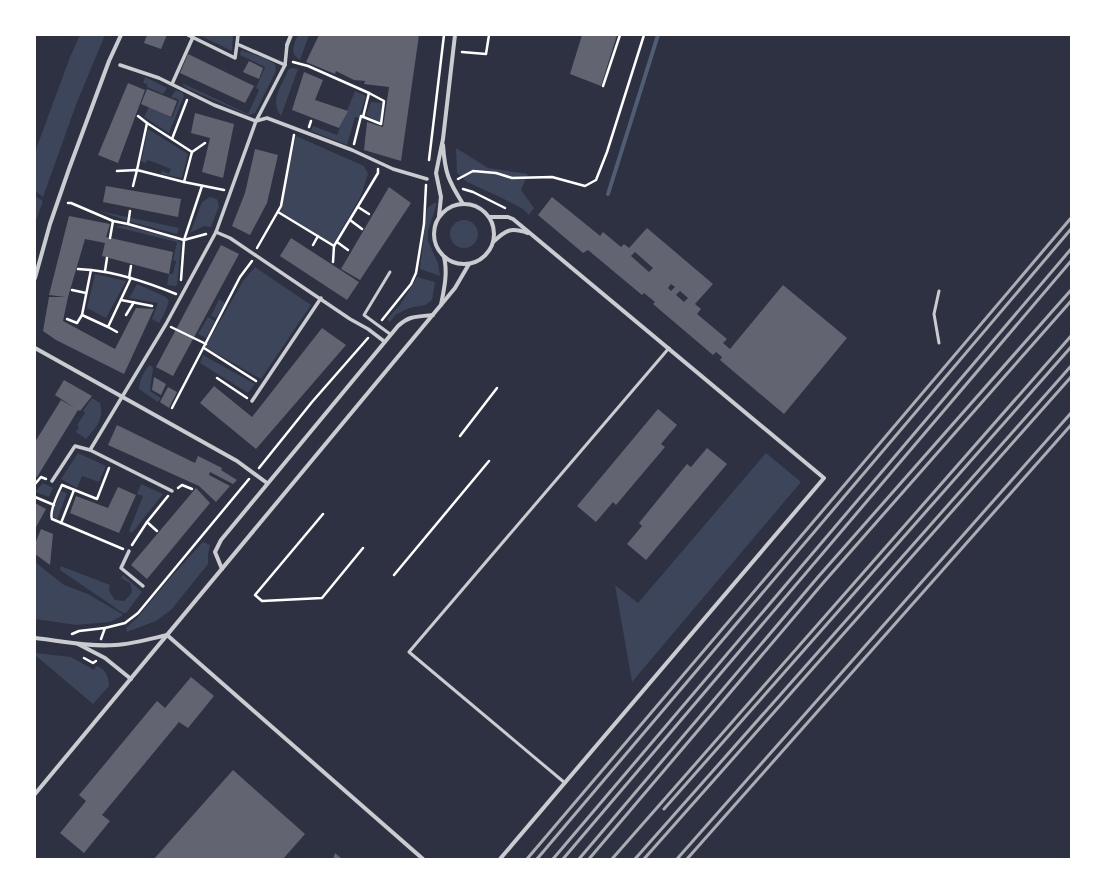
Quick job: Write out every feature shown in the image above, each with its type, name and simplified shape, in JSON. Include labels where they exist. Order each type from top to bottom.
[{"type":"street","points":[[35,278],[50,224],[69,169],[109,61],[121,35]]},
{"type":"street","points":[[188,35],[235,58],[238,35]]},
{"type":"street","points":[[90,450],[166,324],[216,232],[256,121],[285,65],[287,45],[291,35]]},
{"type":"street","points":[[441,306],[446,277],[446,265],[444,257],[435,243],[433,236],[435,224],[439,216],[441,197],[436,173],[443,139],[455,35]]},
{"type":"street","points":[[172,84],[193,37]]},
{"type":"street","points":[[237,44],[285,65]]},
{"type":"street","points":[[120,65],[172,84],[214,106],[256,121],[267,118],[352,150],[377,163],[427,179]]},
{"type":"street","points":[[443,139],[447,176],[463,204]]},
{"type":"street","points":[[439,216],[449,207],[463,204],[478,207],[489,217],[494,229],[493,242],[486,255],[476,262],[469,264],[456,264],[444,257]]},
{"type":"street","points":[[489,217],[508,217],[513,219],[824,478],[500,859]]},
{"type":"street","points":[[493,242],[508,231],[516,229],[530,234]]},
{"type":"street","points":[[216,232],[230,238],[350,319],[373,332],[385,342]]},
{"type":"street","points":[[35,794],[456,288],[469,264]]},
{"type":"street","points":[[252,401],[321,298]]},
{"type":"street","points":[[222,569],[215,552],[218,544],[385,342],[390,334],[408,318],[414,316],[433,315]]},
{"type":"street","points":[[35,348],[237,461],[267,484]]},
{"type":"street","points":[[52,481],[75,446],[90,450],[172,492]]},
{"type":"street","points":[[128,551],[121,568],[143,586]]},
{"type":"street","points":[[35,638],[76,643],[116,645],[168,635]]},
{"type":"street","points":[[168,635],[423,859]]},
{"type":"street","points":[[76,643],[105,658],[131,679]]},
{"type":"lane","points":[[390,272],[364,315],[390,334]]},
{"type":"lane","points":[[939,291],[934,314],[939,343]]},
{"type":"lane","points":[[565,783],[409,652],[669,348]]},
{"type":"path","points":[[429,164],[444,35]]},
{"type":"path","points":[[462,52],[486,54],[489,35]]},
{"type":"path","points":[[603,86],[620,35]]},
{"type":"path","points":[[458,179],[473,170],[496,173],[512,178],[552,176],[585,186],[596,180],[607,152],[644,35]]},
{"type":"path","points":[[286,60],[308,66],[370,93],[384,101],[380,124],[363,117]]},
{"type":"path","points":[[172,140],[190,93]]},
{"type":"path","points":[[352,150],[361,116],[363,117],[370,93]]},
{"type":"path","points":[[138,116],[192,152]]},
{"type":"path","points":[[133,186],[147,123]]},
{"type":"path","points":[[172,408],[240,277],[281,206],[295,129]]},
{"type":"path","points":[[184,182],[192,152],[205,143]]},
{"type":"path","points":[[333,262],[334,246],[378,173],[377,163]]},
{"type":"path","points":[[117,171],[136,170],[184,182],[230,191]]},
{"type":"path","points":[[378,325],[411,284],[416,273],[424,224],[427,179]]},
{"type":"path","points":[[78,269],[105,271],[152,284],[180,296],[184,240],[202,186]]},
{"type":"path","points":[[459,189],[464,188],[507,209]]},
{"type":"path","points":[[426,200],[431,199]]},
{"type":"path","points":[[68,203],[72,203],[113,221],[184,240],[216,232]]},
{"type":"path","points":[[358,207],[370,214]]},
{"type":"path","points":[[128,224],[130,212]]},
{"type":"path","points":[[278,212],[334,246]]},
{"type":"path","points":[[350,220],[362,228]]},
{"type":"path","points":[[110,238],[113,221]]},
{"type":"path","points":[[313,245],[318,236]]},
{"type":"path","points":[[337,242],[348,250]]},
{"type":"path","points":[[105,271],[107,258]]},
{"type":"path","points":[[108,327],[130,278],[131,266]]},
{"type":"path","points":[[67,319],[77,323],[82,315],[91,270]]},
{"type":"path","points":[[72,290],[86,293]]},
{"type":"path","points":[[121,300],[152,306]]},
{"type":"path","points":[[126,315],[134,302]]},
{"type":"path","points":[[82,315],[117,332]]},
{"type":"path","points":[[166,324],[206,344]]},
{"type":"path","points":[[58,641],[79,631],[105,628],[125,623],[138,613],[312,402],[373,332]]},
{"type":"path","points":[[204,348],[263,384]]},
{"type":"path","points":[[217,378],[252,401]]},
{"type":"path","points":[[460,436],[497,388]]},
{"type":"path","points":[[35,484],[41,476],[97,499],[112,461]]},
{"type":"path","points":[[394,575],[489,461]]},
{"type":"path","points":[[62,485],[54,505],[51,517],[52,519],[128,551],[147,522],[172,492],[182,485],[192,489]]},
{"type":"path","points":[[61,523],[74,490]]},
{"type":"path","points":[[35,497],[54,505]]},
{"type":"path","points":[[323,514],[255,595],[262,601],[322,598],[363,548]]},
{"type":"path","points":[[147,522],[157,530]]},
{"type":"path","points":[[102,636],[105,628]]},
{"type":"shaded area","points":[[80,35],[105,35],[77,102],[43,197],[35,191],[35,152],[70,57]]},
{"type":"shaded area","points":[[199,35],[233,35],[232,51]]},
{"type":"shaded area","points":[[298,35],[309,35],[300,60],[293,51]]},
{"type":"shaded area","points":[[241,50],[264,58],[275,64],[276,71],[255,113],[248,115],[186,88],[182,83],[248,114],[259,90],[256,88],[265,67],[240,55]]},
{"type":"shaded area","points":[[292,68],[298,69],[281,116],[276,104],[276,98],[288,70]]},
{"type":"shaded area","points":[[145,77],[167,88],[163,94],[147,87],[147,84],[143,83]]},
{"type":"shaded area","points":[[176,90],[183,93],[184,96],[169,133],[144,117],[149,107],[172,118],[179,100],[171,97]]},
{"type":"shaded area","points":[[355,91],[366,96],[359,118],[355,117],[347,145],[311,131],[313,126],[337,135]]},
{"type":"shaded area","points":[[371,102],[382,103],[380,122],[366,115]]},
{"type":"shaded area","points":[[148,129],[188,154],[182,178],[161,174],[162,171],[169,174],[171,169],[148,160],[145,163],[141,161]]},
{"type":"shaded area","points":[[296,136],[364,166],[368,174],[361,196],[333,244],[279,211]]},
{"type":"shaded area","points":[[456,148],[488,168],[528,174],[521,190],[534,208],[529,215],[523,209],[467,182],[457,173]]},
{"type":"shaded area","points":[[35,196],[43,201],[35,223]]},
{"type":"shaded area","points":[[210,197],[217,199],[219,206],[211,227],[204,226],[190,233],[202,202]]},
{"type":"shaded area","points":[[434,203],[437,203],[428,231],[428,241],[438,263],[440,276],[420,269],[427,208]]},
{"type":"shaded area","points":[[99,211],[179,228],[177,234],[131,222]]},
{"type":"shaded area","points":[[464,220],[474,224],[478,234],[474,244],[464,248],[454,244],[450,234],[454,224]]},
{"type":"shaded area","points":[[126,226],[176,239],[180,242],[181,246],[177,285],[167,285],[169,274],[173,274],[176,261],[173,260],[177,242],[116,227]]},
{"type":"shaded area","points":[[255,267],[311,305],[261,379],[205,347],[243,281]]},
{"type":"shaded area","points":[[95,274],[126,281],[106,318],[87,308]]},
{"type":"shaded area","points":[[417,277],[435,282],[432,300],[425,305],[409,308],[395,315],[390,322],[387,319],[400,305]]},
{"type":"shaded area","points":[[137,284],[166,297],[169,301],[159,323],[152,319],[158,303],[129,298]]},
{"type":"shaded area","points":[[219,299],[225,303],[216,318],[211,316]]},
{"type":"shaded area","points":[[208,317],[215,321],[206,338],[198,334]]},
{"type":"shaded area","points":[[203,355],[255,384],[248,393],[200,363]]},
{"type":"shaded area","points":[[150,365],[153,368],[150,391],[161,398],[158,402],[139,389],[142,376]]},
{"type":"shaded area","points":[[92,398],[100,403],[101,414],[96,427],[86,439],[76,432],[79,427],[77,425],[85,413],[83,411]]},
{"type":"shaded area","points":[[78,453],[106,466],[99,482],[82,476],[77,488],[61,479]]},
{"type":"shaded area","points":[[766,453],[801,482],[632,682],[615,585],[638,603]]},
{"type":"shaded area","points":[[43,483],[53,488],[49,497],[35,492]]},
{"type":"shaded area","points":[[141,484],[163,494],[132,533],[129,531],[143,496],[137,494]]},
{"type":"shaded area","points":[[61,491],[67,493],[57,520],[53,516],[53,511]]},
{"type":"shaded area","points":[[203,542],[210,545],[208,564],[171,610],[156,621],[127,632],[126,628],[136,619],[169,579]]},
{"type":"shaded area","points":[[35,562],[64,585],[88,594],[122,614],[122,616],[110,622],[76,625],[35,619]]},
{"type":"shaded area","points":[[61,566],[110,585],[109,591],[115,600],[124,601],[132,592],[130,583],[121,578],[123,575],[142,592],[126,613],[123,613],[60,570]]},
{"type":"shaded area","points":[[35,653],[71,657],[94,670],[96,666],[99,667],[106,673],[109,686],[93,704],[35,655]]},
{"type":"building","points":[[147,35],[167,35],[161,49],[144,43]]},
{"type":"building","points":[[319,35],[419,35],[401,161],[364,150],[367,122],[383,127],[389,87],[364,84],[365,81],[354,80],[336,71],[335,74],[306,62]]},
{"type":"building","points":[[582,35],[617,35],[601,86],[570,74]]},
{"type":"building","points":[[188,54],[254,86],[245,103],[180,73]]},
{"type":"building","points":[[249,61],[263,68],[259,79],[243,72]]},
{"type":"building","points":[[304,72],[323,80],[315,100],[348,111],[339,128],[292,110]]},
{"type":"building","points":[[128,83],[145,90],[118,163],[98,155]]},
{"type":"building","points":[[147,89],[177,101],[171,117],[141,104]]},
{"type":"building","points":[[195,113],[234,124],[223,178],[202,172],[210,138],[191,133]]},
{"type":"building","points":[[255,149],[278,155],[267,203],[250,235],[232,226],[245,193]]},
{"type":"building","points":[[106,186],[181,199],[178,217],[103,202]]},
{"type":"building","points":[[389,187],[411,203],[360,280],[341,269]]},
{"type":"building","points":[[552,197],[600,236],[603,232],[621,247],[624,244],[629,248],[647,228],[713,284],[695,304],[701,309],[697,314],[727,339],[723,343],[730,349],[783,285],[847,338],[784,414],[720,360],[722,357],[716,352],[713,355],[653,304],[655,302],[644,293],[642,295],[588,250],[583,253],[538,215]],"holes":[[[635,252],[653,268],[649,272],[631,256]],[[671,284],[675,287],[671,291],[668,288]],[[680,291],[688,298],[684,302],[676,295]]]},
{"type":"building","points":[[69,216],[110,224],[106,237],[173,252],[169,274],[102,256],[105,243],[85,239],[68,297],[63,321],[115,349],[136,308],[154,309],[124,374],[56,340],[43,331],[49,297],[66,297],[49,295]]},
{"type":"building","points":[[291,238],[359,282],[347,300],[280,256]]},
{"type":"building","points":[[221,245],[239,254],[173,376],[156,367]]},
{"type":"building","points":[[322,328],[346,345],[256,449],[200,403],[214,386],[252,417]]},
{"type":"building","points":[[154,377],[166,384],[161,395],[152,390]]},
{"type":"building","points":[[64,380],[92,396],[80,411],[78,410],[37,477],[35,475],[35,442],[61,400],[75,408],[55,395]]},
{"type":"building","points":[[168,387],[177,392],[169,408],[160,402]]},
{"type":"building","points":[[658,409],[677,425],[661,444],[665,447],[616,505],[613,502],[596,522],[577,506]]},
{"type":"building","points":[[117,425],[195,463],[198,456],[222,468],[221,470],[237,480],[233,484],[210,472],[209,475],[230,486],[216,502],[199,486],[108,445]]},
{"type":"building","points":[[707,448],[727,464],[646,560],[627,544],[642,526],[639,523],[687,464],[691,467]]},
{"type":"building","points":[[118,487],[136,495],[119,533],[70,513],[76,496],[108,508]]},
{"type":"building","points":[[196,488],[210,503],[147,579],[131,565]]},
{"type":"building","points":[[35,503],[46,509],[35,529]]},
{"type":"building","points":[[41,529],[53,534],[50,565],[35,554],[35,544]]},
{"type":"building","points":[[191,677],[214,696],[188,728],[179,722],[102,815],[110,821],[84,853],[60,833],[86,801],[79,795],[157,701],[165,708]]},
{"type":"building","points":[[233,770],[305,834],[283,859],[154,859]]},
{"type":"building","points":[[335,853],[342,859],[333,859]]},
{"type":"waterway","points":[[608,194],[658,35]]},
{"type":"railway","points":[[527,859],[1071,218]]},
{"type":"railway","points":[[537,859],[1071,229]]},
{"type":"railway","points":[[553,859],[1071,249]]},
{"type":"railway","points":[[563,859],[1071,261]]},
{"type":"railway","points":[[579,859],[818,577],[1071,290]]},
{"type":"railway","points":[[589,859],[823,583],[1071,301]]},
{"type":"railway","points":[[612,859],[1071,336]]},
{"type":"railway","points":[[664,809],[1071,347]]},
{"type":"railway","points":[[635,859],[1071,366]]},
{"type":"railway","points":[[644,859],[1071,377]]},
{"type":"railway","points":[[677,859],[1071,413]]},
{"type":"railway","points":[[687,859],[1071,425]]}]
